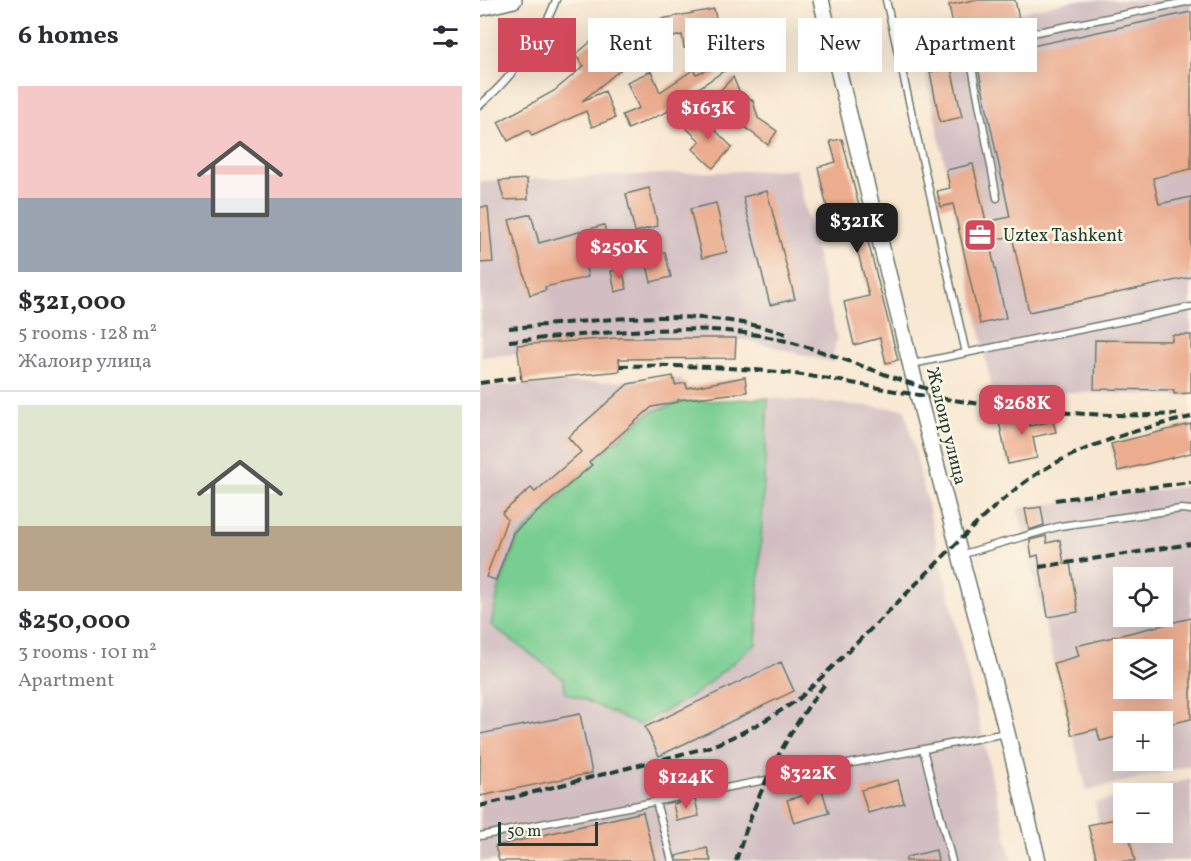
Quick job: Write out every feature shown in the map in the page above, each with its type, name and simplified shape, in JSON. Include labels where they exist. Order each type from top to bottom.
[{"type":"street","points":[[480,8],[514,0]]},
{"type":"street","name":"Жалоир улица","points":[[821,0],[959,555],[1007,733],[1038,861]]},
{"type":"lane","points":[[480,105],[492,95],[529,49],[550,15],[556,0]]},
{"type":"lane","points":[[886,0],[966,353]]},
{"type":"lane","points":[[997,198],[968,46],[1191,0]]},
{"type":"lane","points":[[911,364],[1191,307]]},
{"type":"lane","points":[[959,555],[1060,526],[1181,509],[1191,510]]},
{"type":"lane","points":[[480,836],[1007,733]]},
{"type":"lane","points":[[923,749],[952,861]]},
{"type":"lane","points":[[656,801],[672,861]]},
{"type":"shaded area","points":[[974,0],[1015,0],[1018,13],[1074,0],[1191,0],[1191,396],[992,390],[954,205],[941,207],[937,191],[950,188],[925,72],[1037,72],[1037,18],[952,18],[949,5]]},
{"type":"shaded area","points":[[796,169],[837,339],[833,354],[835,363],[747,340],[680,341],[481,357],[480,181]]},
{"type":"shaded area","points":[[683,379],[681,402],[649,413],[564,679],[565,693],[580,698],[756,644],[768,398],[905,409],[1012,861],[480,861],[480,386]]},
{"type":"shaded area","points":[[1191,486],[1191,765],[1173,770],[1173,711],[1113,711],[1113,771],[1167,771],[1087,791],[1018,508]]},
{"type":"shaded area","points":[[1191,779],[1191,861],[1104,861],[1095,803],[1113,798],[1113,843],[1173,843],[1173,783]]},
{"type":"green space","points":[[768,398],[756,644],[694,695],[639,725],[565,693],[564,679],[491,625],[500,585],[518,538],[611,445],[649,413],[681,402]]},
{"type":"building","points":[[974,0],[1015,0],[1019,18],[952,18],[949,5]]},
{"type":"building","points":[[714,9],[716,18],[685,18],[684,48],[682,35],[673,37],[673,18],[667,18]]},
{"type":"building","points":[[1191,12],[1191,169],[1153,178],[1159,204],[1191,197],[1191,277],[1029,312],[1012,236],[989,241],[1006,318],[980,324],[953,204],[941,207],[937,191],[950,188],[946,170],[973,164],[986,222],[1010,217],[979,72],[1037,72],[1037,45]]},
{"type":"building","points":[[588,44],[588,72],[618,72],[582,101],[605,91],[615,118],[592,127],[586,111],[532,136],[529,130],[508,141],[498,122],[554,91],[584,66],[576,54]]},
{"type":"building","points":[[651,72],[660,92],[690,72],[696,74],[722,72],[668,109],[669,111],[628,129],[622,115],[639,108],[627,82]]},
{"type":"building","points":[[930,72],[952,72],[962,117],[940,122]]},
{"type":"building","points":[[733,77],[739,91],[753,101],[758,118],[777,131],[768,145],[723,110],[714,97]]},
{"type":"building","points":[[698,113],[732,147],[713,168],[693,149],[700,141],[685,127]]},
{"type":"building","points":[[842,139],[898,360],[886,363],[880,338],[854,345],[844,302],[869,296],[851,225],[832,230],[818,167],[836,162],[830,141]]},
{"type":"building","points":[[527,179],[528,199],[504,200],[499,181]]},
{"type":"building","points":[[649,188],[658,226],[635,232],[626,194]]},
{"type":"building","points":[[767,191],[795,299],[770,305],[743,197]]},
{"type":"building","points":[[716,203],[727,252],[702,258],[690,209]]},
{"type":"building","points":[[480,207],[488,207],[493,262],[480,263]]},
{"type":"building","points":[[531,214],[539,243],[604,225],[609,243],[582,251],[588,277],[545,287],[546,290],[530,295],[509,220]]},
{"type":"building","points":[[665,252],[671,277],[651,282],[645,257]]},
{"type":"building","points":[[622,269],[627,289],[615,292],[611,271]]},
{"type":"building","points":[[1172,335],[1191,335],[1191,393],[1174,394],[1174,390],[1094,389],[1095,340],[1172,341]]},
{"type":"building","points":[[617,338],[736,338],[735,358],[619,359],[620,371],[522,381],[517,345]]},
{"type":"building","points":[[673,376],[675,385],[686,383],[687,388],[745,377],[747,392],[678,400],[678,402],[652,407],[589,462],[592,465],[513,533],[496,580],[486,577],[507,519],[502,513],[531,488],[535,492],[581,452],[568,437],[628,384]]},
{"type":"building","points":[[1027,411],[1030,426],[1053,421],[1056,432],[1033,437],[1037,458],[1008,464],[998,417]]},
{"type":"building","points":[[1191,424],[1191,453],[1118,471],[1111,444]]},
{"type":"building","points":[[1041,507],[1044,525],[1029,530],[1025,509]]},
{"type":"building","points":[[1046,536],[1047,543],[1060,540],[1064,564],[1070,563],[1078,612],[1048,617],[1038,555],[1032,557],[1030,545],[1030,540]]},
{"type":"building","points":[[1191,618],[1191,719],[1173,723],[1173,711],[1113,711],[1113,738],[1100,741],[1097,729],[1072,735],[1054,663],[1079,656],[1076,646],[1154,627],[1173,627],[1173,622]]},
{"type":"building","points":[[781,662],[794,691],[659,756],[645,727]]},
{"type":"building","points":[[580,714],[592,773],[480,796],[480,734]]},
{"type":"building","points":[[898,780],[904,803],[868,813],[861,790]]},
{"type":"building","points":[[822,790],[829,813],[794,823],[787,800]]},
{"type":"building","points":[[695,799],[699,816],[677,821],[673,804]]},
{"type":"building","points":[[643,812],[655,861],[499,861],[495,846]]},
{"type":"building","points":[[1113,819],[1113,843],[1131,843],[1135,861],[1097,861],[1088,825]]},
{"type":"building","points":[[707,848],[711,861],[677,861],[676,856]]},
{"type":"building","points":[[936,850],[938,861],[906,861],[906,857]]},
{"type":"railway","points":[[509,328],[615,319],[686,317],[721,320],[789,335]]},
{"type":"railway","points":[[509,341],[644,330],[678,329],[746,333],[798,344],[931,390]]},
{"type":"railway","points":[[620,366],[711,367],[779,372],[951,400],[1080,414],[1177,414]]},
{"type":"railway","points":[[480,383],[521,377]]},
{"type":"railway","points":[[480,806],[709,747],[756,725],[800,698],[972,528],[1034,475],[1067,457],[1101,443],[1136,431],[1191,417]]},
{"type":"railway","points":[[1055,500],[1191,482]]},
{"type":"railway","points":[[1039,567],[1191,544]]},
{"type":"railway","points":[[736,861],[752,814],[772,768],[797,724],[826,683]]},
{"type":"place","name":"Uztex Tashkent","points":[[980,235]]}]
